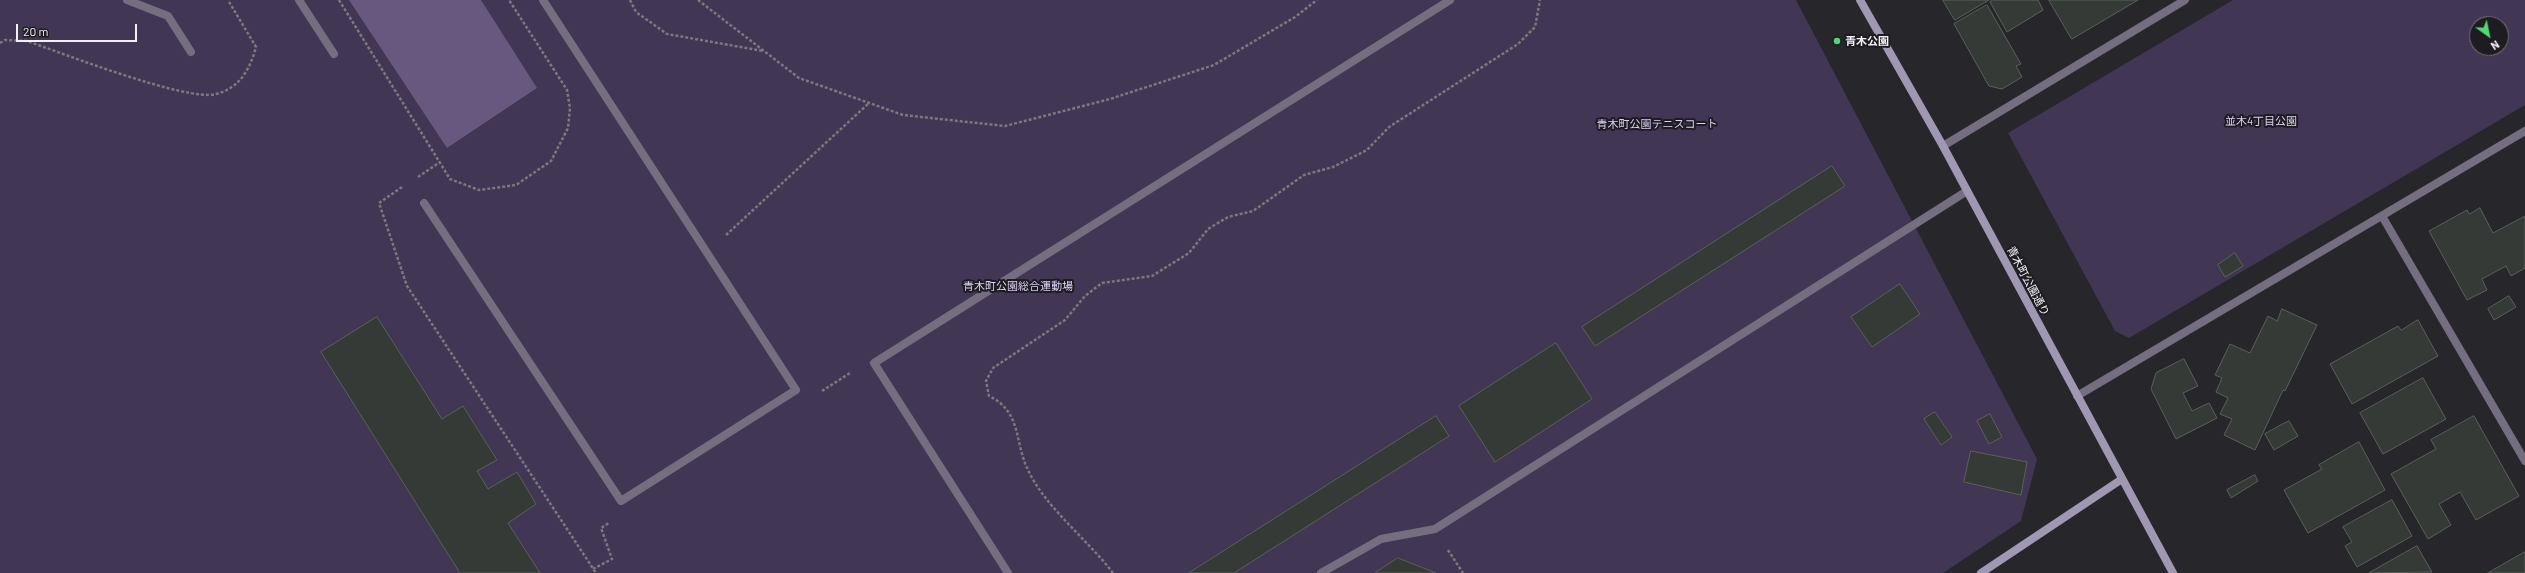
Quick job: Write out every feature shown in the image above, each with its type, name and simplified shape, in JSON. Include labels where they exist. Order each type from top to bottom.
[{"type":"street","points":[[127,0],[168,16],[191,52]]},
{"type":"street","points":[[299,0],[334,54]]},
{"type":"street","points":[[424,202],[621,501],[796,390],[543,0]]},
{"type":"street","points":[[1008,573],[874,363],[1450,0]]},
{"type":"street","name":"青木町公園通り","points":[[1860,0],[1943,146],[2173,573]]},
{"type":"street","points":[[1943,146],[2185,0]]},
{"type":"street","points":[[2077,396],[2525,131]]},
{"type":"street","points":[[1321,573],[1381,539],[1435,529],[1968,192]]},
{"type":"street","points":[[2382,216],[2525,461]]},
{"type":"street","points":[[1981,573],[2122,479]]},
{"type":"path","points":[[0,42],[5,40],[27,42],[186,94],[215,95],[238,84],[251,66],[256,47],[228,0]]},
{"type":"path","points":[[339,0],[450,179],[479,190],[516,185],[551,161],[568,128],[570,108],[567,90],[508,0]]},
{"type":"path","points":[[630,0],[636,12],[667,34],[763,51]]},
{"type":"path","points":[[698,0],[799,78],[903,115],[1005,126],[1110,99],[1214,65],[1295,17],[1317,0]]},
{"type":"path","points":[[1114,573],[1097,552],[1039,490],[1027,469],[1010,413],[1002,402],[989,396],[986,381],[993,368],[1065,320],[1085,296],[1102,283],[1152,276],[1189,253],[1208,228],[1228,216],[1253,211],[1304,175],[1333,167],[1367,150],[1389,127],[1518,44],[1536,27],[1540,0]]},
{"type":"path","points":[[706,253],[869,103]]},
{"type":"path","points":[[379,203],[407,286],[596,573]]},
{"type":"green space","name":"青木町公園総合運動場","points":[[0,0],[1796,0],[2037,459],[2021,521],[1943,573],[0,573]]},
{"type":"green space","name":"並木4丁目公園","points":[[2233,0],[2525,0],[2525,105],[2129,338],[2115,331],[2008,133]]},
{"type":"shaded area","points":[[349,0],[481,0],[537,88],[447,148]]},
{"type":"building","points":[[1943,0],[1989,0],[1955,20]]},
{"type":"building","points":[[1993,0],[2038,0],[2043,10],[2007,32],[1990,2]]},
{"type":"building","points":[[2049,0],[2138,0],[2072,39]]},
{"type":"building","points":[[1987,5],[2021,64],[2016,66],[2022,77],[2002,89],[1989,86],[1954,24]]},
{"type":"building","points":[[1832,166],[1845,186],[1595,346],[1582,327]]},
{"type":"building","points":[[2480,208],[2493,233],[2525,216],[2525,268],[2511,276],[2506,266],[2482,279],[2487,290],[2467,300],[2429,231],[2467,210],[2469,214]]},
{"type":"building","points":[[2235,253],[2243,266],[2225,277],[2218,265]]},
{"type":"building","points":[[1900,284],[1920,314],[1872,347],[1851,317]]},
{"type":"building","points":[[2509,296],[2516,307],[2494,320],[2488,309]]},
{"type":"building","points":[[2282,309],[2317,325],[2285,391],[2283,390],[2255,450],[2224,435],[2232,419],[2220,414],[2228,398],[2216,392],[2222,378],[2215,375],[2230,344],[2250,353],[2268,316],[2277,321]]},
{"type":"building","points":[[377,317],[442,419],[463,406],[497,460],[477,471],[488,489],[517,472],[536,504],[508,523],[540,573],[460,573],[321,352]]},
{"type":"building","points":[[2418,320],[2438,356],[2352,404],[2330,364],[2398,326],[2401,330]]},
{"type":"building","points":[[1556,343],[1592,399],[1495,462],[1459,406]]},
{"type":"building","points":[[2184,359],[2198,386],[2183,393],[2192,411],[2209,403],[2217,418],[2176,439],[2151,389],[2156,373]]},
{"type":"building","points":[[2423,378],[2446,419],[2383,454],[2360,413]]},
{"type":"building","points":[[1935,412],[1952,437],[1941,445],[1924,419]]},
{"type":"building","points":[[1990,414],[2002,437],[1989,444],[1977,421]]},
{"type":"building","points":[[1436,416],[1449,436],[1234,573],[1189,573]]},
{"type":"building","points":[[2474,416],[2519,496],[2476,520],[2460,492],[2439,504],[2451,525],[2428,539],[2391,474],[2436,449],[2431,440]]},
{"type":"building","points":[[2289,421],[2298,436],[2274,450],[2265,434]]},
{"type":"building","points":[[2359,442],[2385,490],[2308,533],[2284,490],[2322,469],[2319,465]]},
{"type":"building","points":[[1971,451],[2027,462],[2021,495],[1964,482]]},
{"type":"building","points":[[2255,475],[2258,481],[2231,498],[2227,490]]},
{"type":"building","points":[[2392,500],[2412,536],[2357,567],[2345,546],[2352,542],[2343,527]]},
{"type":"building","points":[[2417,546],[2432,572],[2369,573]]},
{"type":"building","points":[[2525,552],[2525,573],[2488,573]]},
{"type":"building","points":[[1398,558],[1436,573],[1375,573]]},
{"type":"place","name":"青木公園","points":[[1837,41]]},
{"type":"park label","name":"青木町公園テニスコート","points":[[1657,124]]}]
